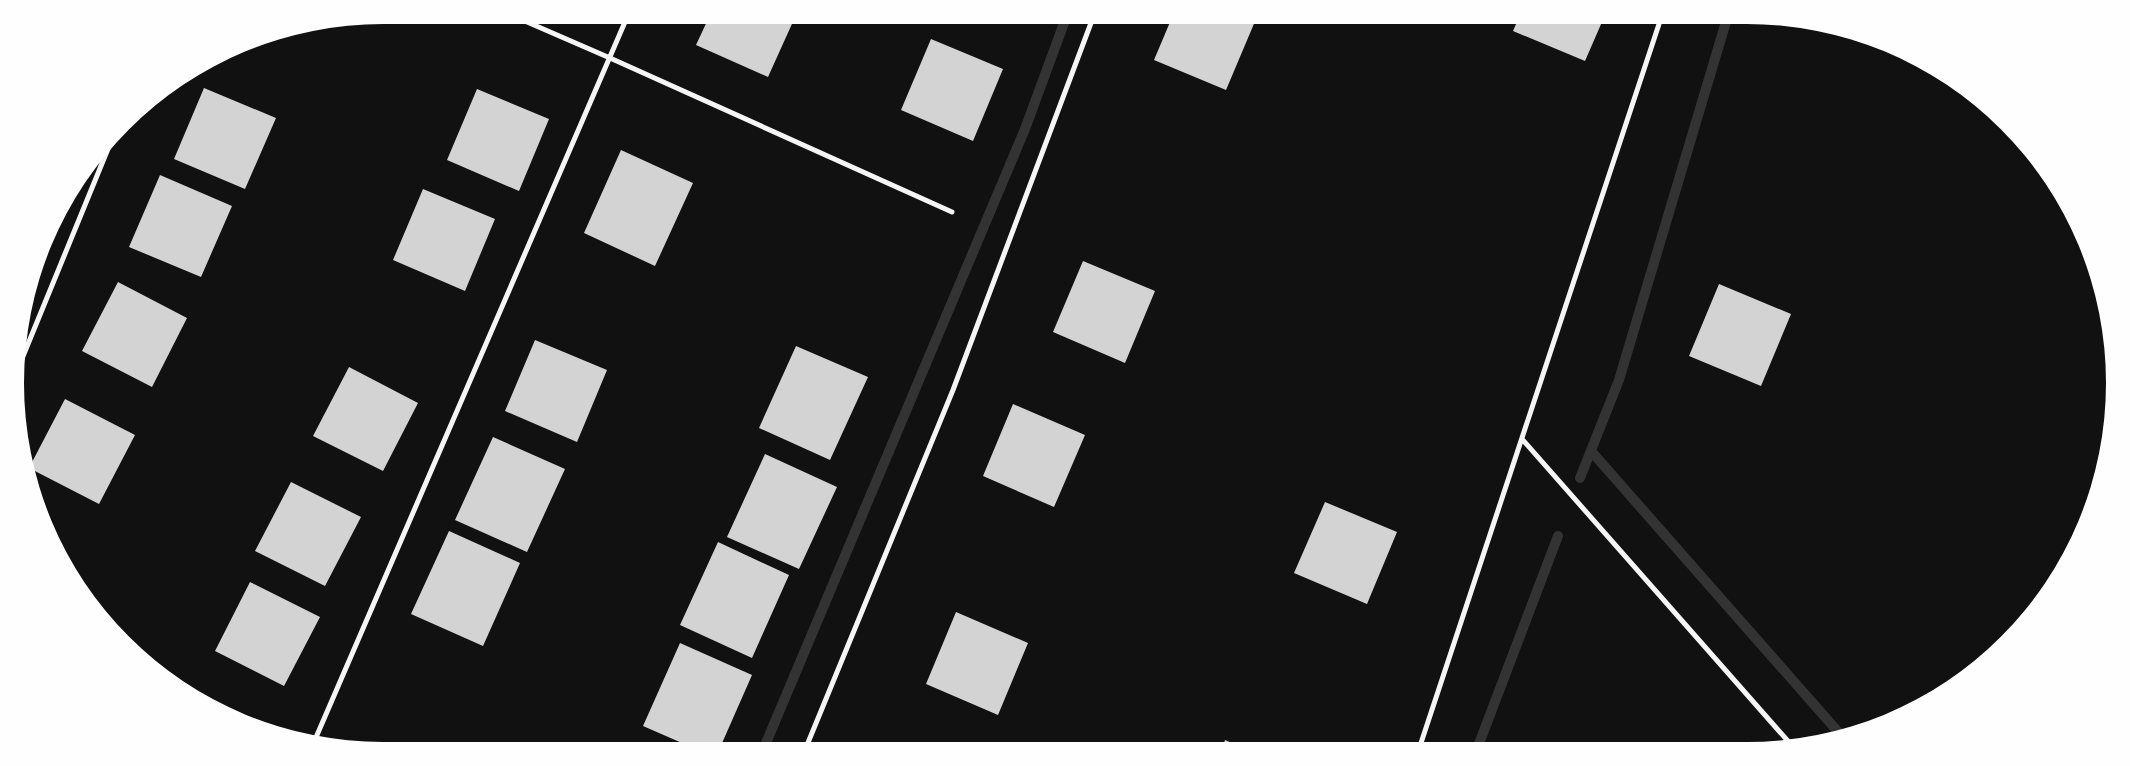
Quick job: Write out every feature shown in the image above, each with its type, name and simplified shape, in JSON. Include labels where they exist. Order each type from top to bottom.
[{"type":"street","points":[[531,24],[952,212]]},
{"type":"street","points":[[317,736],[624,24]]},
{"type":"street","points":[[808,742],[953,390],[1091,24]]},
{"type":"street","points":[[1420,742],[1659,24]]},
{"type":"street","points":[[26,349],[105,155]]},
{"type":"street","points":[[1522,439],[1787,740]]},
{"type":"building","points":[[706,24],[792,24],[768,77],[696,45]]},
{"type":"building","points":[[1169,24],[1254,24],[1226,90],[1154,60]]},
{"type":"building","points":[[1516,24],[1601,24],[1585,61],[1513,31]]},
{"type":"building","points":[[931,39],[1003,69],[973,141],[901,110]]},
{"type":"building","points":[[204,88],[276,118],[245,189],[174,159]]},
{"type":"building","points":[[477,89],[549,119],[519,191],[447,160]]},
{"type":"building","points":[[621,150],[693,183],[655,266],[584,233]]},
{"type":"building","points":[[160,175],[232,206],[201,277],[129,247]]},
{"type":"building","points":[[423,189],[495,219],[465,291],[393,260]]},
{"type":"building","points":[[1083,261],[1155,291],[1125,363],[1053,332]]},
{"type":"building","points":[[118,282],[187,318],[152,387],[82,351]]},
{"type":"building","points":[[1719,284],[1791,314],[1761,386],[1689,356]]},
{"type":"building","points":[[535,340],[607,370],[577,442],[505,411]]},
{"type":"building","points":[[796,346],[868,377],[830,460],[759,428]]},
{"type":"building","points":[[349,367],[418,403],[383,471],[313,436]]},
{"type":"building","points":[[65,399],[135,435],[99,504],[35,471],[33,461]]},
{"type":"building","points":[[1013,404],[1085,435],[1054,507],[983,476]]},
{"type":"building","points":[[493,437],[565,469],[527,552],[455,520]]},
{"type":"building","points":[[765,454],[837,487],[799,569],[727,537]]},
{"type":"building","points":[[291,482],[361,517],[325,586],[255,551]]},
{"type":"building","points":[[1325,502],[1397,532],[1367,604],[1294,573]]},
{"type":"building","points":[[449,531],[520,563],[483,646],[411,614]]},
{"type":"building","points":[[718,542],[789,575],[752,658],[680,625]]},
{"type":"building","points":[[250,582],[320,617],[284,686],[215,651]]},
{"type":"building","points":[[956,612],[1028,643],[998,715],[926,684]]},
{"type":"building","points":[[680,643],[752,675],[723,742],[680,742],[643,726]]},
{"type":"waterway","points":[[766,742],[1025,129],[1064,24]]},
{"type":"waterway","points":[[1580,478],[1619,380],[1725,24]]},
{"type":"waterway","points":[[1591,451],[1837,731]]},
{"type":"waterway","points":[[1480,742],[1558,536]]}]
